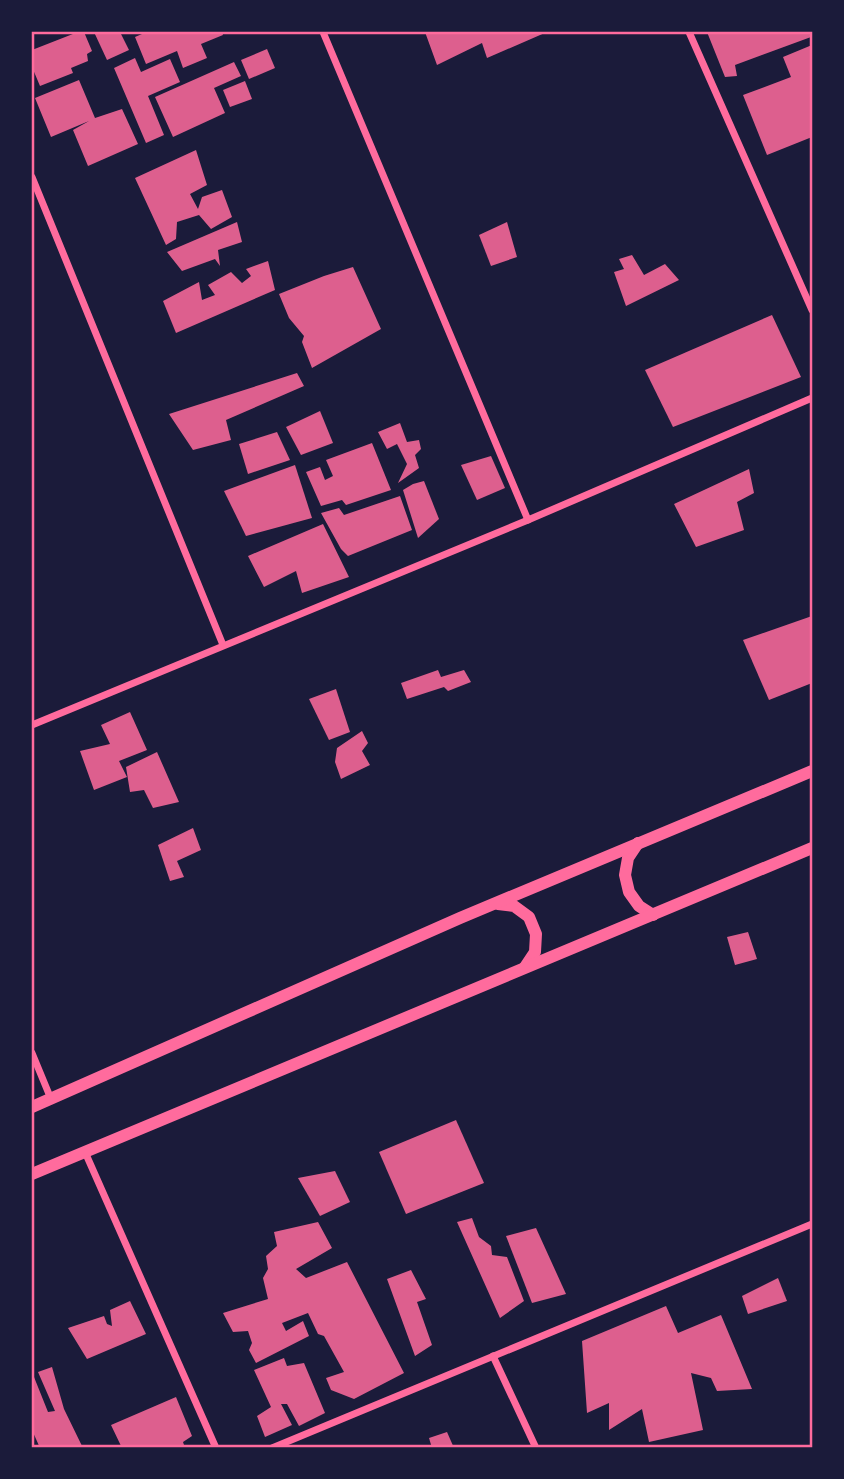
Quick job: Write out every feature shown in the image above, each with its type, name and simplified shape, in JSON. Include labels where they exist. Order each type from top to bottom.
[{"type":"street","points":[[323,32],[528,520]]},
{"type":"street","points":[[689,32],[813,310]]},
{"type":"street","points":[[32,177],[223,645]]},
{"type":"street","points":[[32,725],[528,520],[813,398]]},
{"type":"street","points":[[32,1107],[496,904],[813,771]]},
{"type":"street","points":[[638,843],[628,858],[625,875],[629,892],[639,906],[653,915]]},
{"type":"street","points":[[32,1174],[813,848]]},
{"type":"street","points":[[496,904],[514,906],[529,917],[536,934],[535,952],[524,968]]},
{"type":"street","points":[[32,1053],[51,1099]]},
{"type":"street","points":[[85,1152],[216,1447]]},
{"type":"street","points":[[272,1447],[813,1224]]},
{"type":"street","points":[[493,1356],[536,1447]]},
{"type":"building","points":[[84,32],[92,51],[87,54],[88,61],[71,68],[73,73],[40,86],[32,67],[32,50]]},
{"type":"building","points":[[94,32],[120,32],[129,50],[107,60]]},
{"type":"building","points":[[141,32],[222,32],[223,35],[201,44],[207,58],[183,68],[177,51],[146,64],[135,37],[142,34]]},
{"type":"building","points":[[425,32],[547,32],[487,58],[482,43],[437,65]]},
{"type":"building","points":[[707,32],[809,32],[811,37],[735,65],[737,76],[725,77]]},
{"type":"building","points":[[812,45],[812,137],[767,155],[743,95],[791,77],[783,57]]},
{"type":"building","points":[[267,49],[275,68],[249,79],[241,60]]},
{"type":"building","points":[[135,58],[141,72],[170,59],[180,82],[148,96],[164,135],[146,143],[114,68]]},
{"type":"building","points":[[234,62],[241,76],[214,88],[225,113],[173,137],[155,97]]},
{"type":"building","points":[[79,80],[95,118],[122,109],[138,144],[88,166],[73,130],[89,121],[51,137],[35,98]]},
{"type":"building","points":[[245,81],[252,99],[230,107],[223,90]]},
{"type":"building","points":[[196,150],[207,185],[190,194],[198,209],[202,197],[222,190],[232,217],[211,229],[199,215],[177,222],[176,239],[166,245],[135,178]]},
{"type":"building","points":[[237,222],[242,242],[218,250],[220,266],[215,259],[182,271],[167,252]]},
{"type":"building","points":[[507,222],[517,257],[491,266],[479,235]]},
{"type":"building","points":[[632,255],[644,275],[665,264],[679,280],[626,306],[614,272],[624,269],[619,259]]},
{"type":"building","points":[[268,261],[275,290],[176,333],[163,301],[199,282],[202,300],[215,295],[208,285],[231,272],[242,283],[251,276],[246,269]]},
{"type":"building","points":[[353,267],[381,329],[312,368],[302,342],[304,336],[289,318],[279,294]]},
{"type":"building","points":[[772,315],[801,377],[673,427],[645,370]]},
{"type":"building","points":[[297,373],[304,386],[226,420],[231,440],[193,450],[169,414]]},
{"type":"building","points":[[320,411],[333,443],[301,455],[286,427]]},
{"type":"building","points":[[400,423],[407,442],[419,440],[421,449],[415,455],[419,468],[398,483],[407,464],[397,444],[387,449],[378,432]]},
{"type":"building","points":[[277,432],[290,460],[248,474],[239,444]]},
{"type":"building","points":[[372,443],[391,490],[346,505],[342,500],[321,506],[306,472],[320,467],[325,480],[333,476],[326,460]]},
{"type":"building","points":[[491,456],[505,488],[477,500],[461,465]]},
{"type":"building","points":[[295,465],[312,518],[246,536],[224,491]]},
{"type":"building","points":[[749,469],[754,493],[737,502],[744,530],[696,547],[674,504]]},
{"type":"building","points":[[424,481],[439,519],[418,538],[403,490]]},
{"type":"building","points":[[400,496],[412,530],[348,556],[341,549],[321,513],[339,508],[344,515]]},
{"type":"building","points":[[323,524],[349,577],[302,593],[296,571],[264,587],[248,556]]},
{"type":"building","points":[[812,616],[812,683],[769,700],[743,640]]},
{"type":"building","points":[[438,670],[441,677],[464,670],[471,682],[448,691],[444,687],[407,699],[401,683]]},
{"type":"building","points":[[336,689],[350,732],[329,740],[309,699]]},
{"type":"building","points":[[130,712],[147,750],[119,761],[127,777],[94,790],[80,751],[110,744],[101,725]]},
{"type":"building","points":[[362,731],[368,743],[362,751],[370,765],[341,779],[335,762],[337,748]]},
{"type":"building","points":[[157,752],[179,802],[153,808],[144,790],[130,792],[126,767]]},
{"type":"building","points":[[193,828],[201,850],[177,861],[184,877],[170,881],[158,845]]},
{"type":"building","points":[[748,932],[757,959],[735,965],[727,937]]},
{"type":"building","points":[[456,1120],[484,1183],[406,1214],[379,1152]]},
{"type":"building","points":[[335,1171],[350,1202],[320,1216],[298,1178]]},
{"type":"building","points":[[472,1218],[479,1237],[491,1246],[492,1255],[507,1257],[524,1301],[500,1318],[457,1222]]},
{"type":"building","points":[[318,1222],[332,1248],[296,1269],[306,1278],[347,1262],[404,1373],[354,1399],[331,1390],[326,1378],[344,1372],[324,1336],[318,1334],[308,1313],[282,1323],[286,1331],[303,1321],[309,1336],[256,1363],[249,1350],[252,1343],[248,1331],[233,1332],[223,1313],[268,1299],[263,1278],[268,1269],[266,1256],[277,1246],[274,1232]]},
{"type":"building","points":[[536,1228],[566,1294],[532,1303],[506,1236]]},
{"type":"building","points":[[411,1270],[426,1299],[417,1302],[432,1345],[415,1356],[387,1279]]},
{"type":"building","points":[[778,1278],[787,1301],[748,1314],[742,1296]]},
{"type":"building","points":[[130,1301],[146,1334],[87,1359],[68,1328],[104,1316],[107,1324],[112,1326],[110,1310]]},
{"type":"building","points":[[666,1306],[678,1333],[721,1315],[752,1389],[717,1391],[711,1378],[691,1373],[703,1430],[649,1442],[642,1409],[609,1430],[609,1403],[587,1413],[582,1341]]},
{"type":"building","points":[[284,1358],[287,1366],[304,1363],[325,1413],[299,1426],[287,1404],[281,1404],[292,1425],[265,1437],[257,1416],[271,1407],[254,1370]]},
{"type":"building","points":[[52,1367],[64,1409],[82,1446],[80,1448],[40,1448],[32,1430],[32,1378],[34,1377],[48,1412],[55,1411],[38,1372]]},
{"type":"building","points":[[176,1397],[192,1436],[183,1442],[185,1448],[122,1448],[111,1425]]},
{"type":"building","points":[[447,1432],[454,1448],[432,1448],[429,1438]]}]
